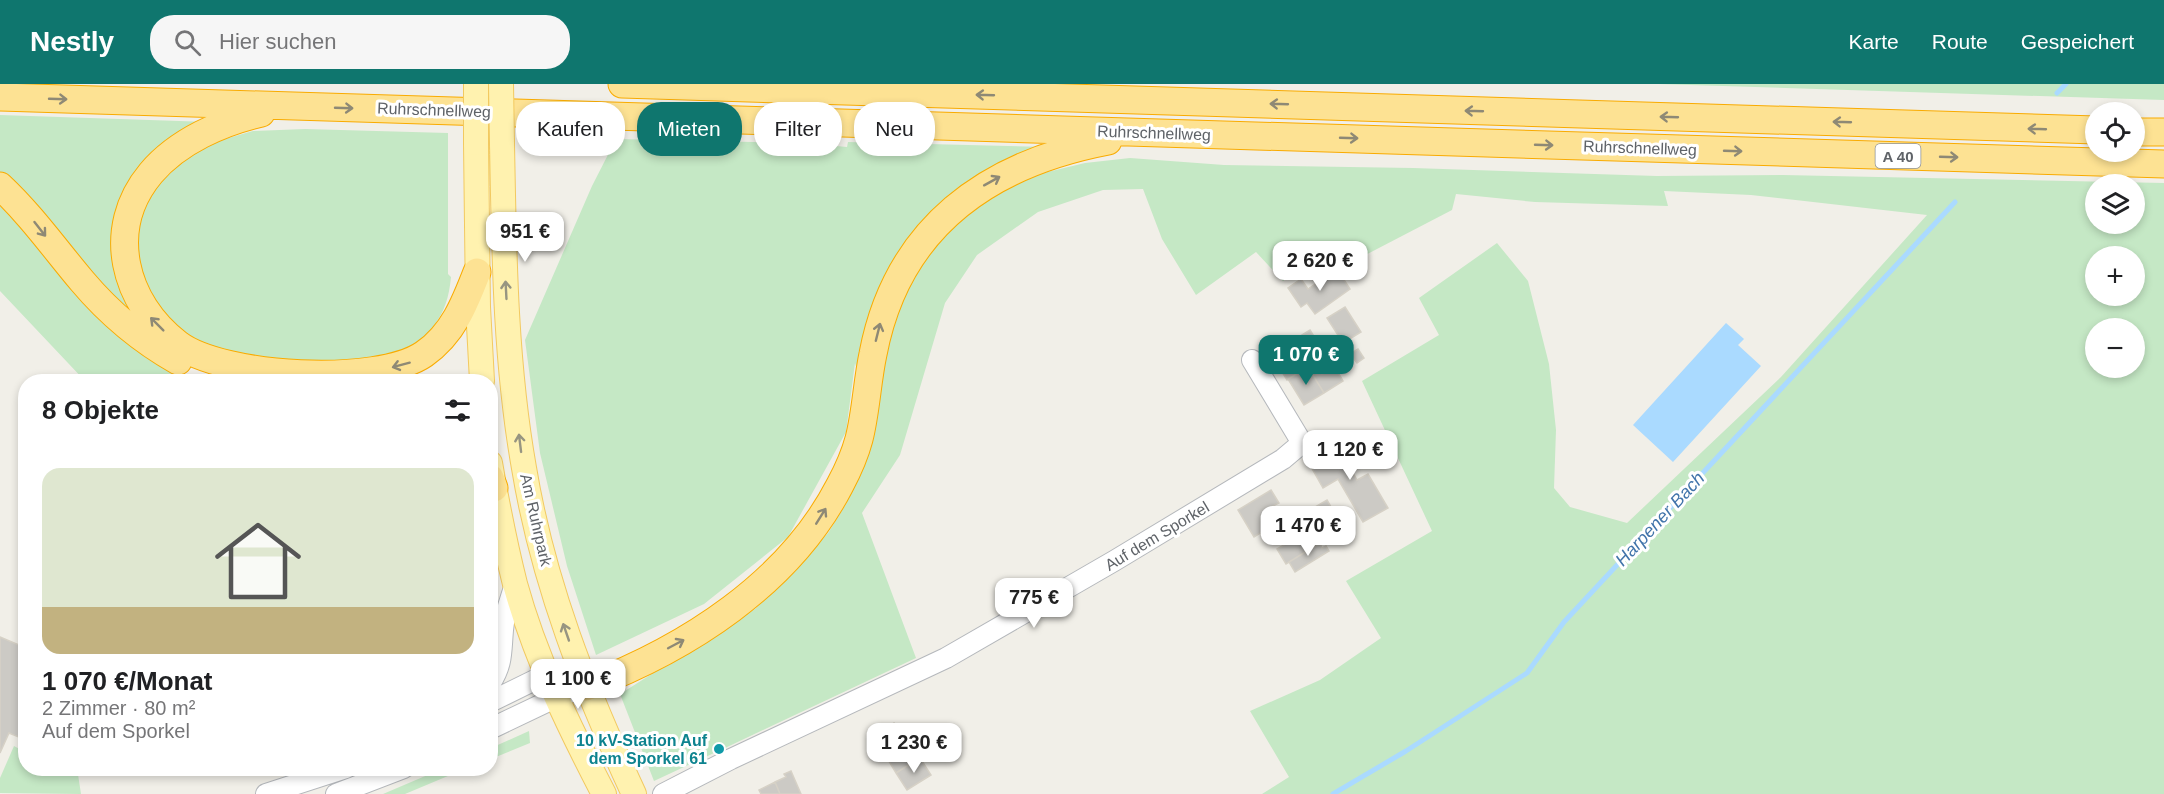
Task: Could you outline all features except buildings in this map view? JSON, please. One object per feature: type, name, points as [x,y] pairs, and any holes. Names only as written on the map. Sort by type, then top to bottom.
[{"type":"highway","name":"Ruhrschnellweg","points":[[622,84],[2085,130]]},
{"type":"highway","points":[[1101,84],[1147,94],[1212,102]]},
{"type":"highway","name":"Ruhrschnellweg","points":[[0,97],[2164,164]]},
{"type":"highway","points":[[312,107],[279,109],[224,124],[191,141],[165,159],[140,189],[126,229],[125,255],[129,279],[140,303],[153,322],[180,345],[218,362],[244,369],[312,374],[383,370],[410,362],[426,353],[448,332],[461,312],[477,272]]},
{"type":"highway","points":[[2145,132],[2164,132]]},
{"type":"highway","points":[[586,687],[619,675],[696,633],[762,585],[815,526],[840,486],[859,440],[881,319],[900,273],[929,233],[960,202],[989,182],[1052,154],[1117,139],[1169,134],[1208,134]]},
{"type":"highway","points":[[0,186],[34,221],[110,311],[158,349],[184,364],[211,374]]},
{"type":"main road","points":[[476,84],[477,272],[484,374]]},
{"type":"main road","name":"Am Ruhrpark","points":[[501,84],[503,245],[509,348],[524,469],[548,575],[564,626],[586,687],[634,794]]},
{"type":"main road","points":[[493,374],[509,348]]},
{"type":"main road","name":"Am Ruhrpark","points":[[498,504],[515,584],[535,644],[580,748],[604,794]]},
{"type":"street","name":"Auf dem Sporkel","points":[[663,794],[731,759],[946,658],[1124,555],[1283,459],[1302,443],[1252,360]]},
{"type":"street","points":[[498,668],[504,648],[503,628],[515,584]]},
{"type":"street","points":[[498,698],[548,674],[586,687]]},
{"type":"street","points":[[498,725],[557,697],[586,687]]},
{"type":"street","points":[[266,794],[321,776]]},
{"type":"street","points":[[336,794],[383,776]]},
{"type":"green space","points":[[1658,84],[2164,84],[2164,100]]},
{"type":"green space","points":[[0,115],[209,122],[130,187],[136,313],[130,317],[19,190],[0,172]]},
{"type":"green space","points":[[305,129],[448,133],[448,274],[451,277],[446,303],[433,327],[437,333],[379,363],[262,362],[196,343],[149,301],[135,252],[144,204],[157,181],[179,162],[218,141],[253,131]]},
{"type":"green space","points":[[625,139],[637,139],[637,156],[742,156],[742,142],[754,142],[754,156],[842,156],[842,147],[847,147],[848,142],[854,142],[854,156],[935,156],[935,144],[1049,147],[962,191],[859,377],[855,363],[846,432],[788,537],[704,604],[596,655],[567,566],[540,453],[525,340],[607,156],[625,156]]},
{"type":"green space","points":[[1130,158],[1224,165],[1413,168],[1657,176],[1783,175],[2085,181],[2085,234],[2145,234],[2145,183],[2164,183],[2164,794],[1262,794],[1289,777],[1250,711],[1320,680],[1381,638],[1346,581],[1432,531],[1362,381],[1439,335],[1419,298],[1497,243],[1528,281],[1549,364],[1556,430],[1554,488],[1570,507],[1627,523],[1781,377],[1927,215],[1751,195],[1664,191],[1668,206],[1535,202],[1456,194],[1452,210],[1352,262],[1339,243],[1283,281],[1256,252],[1196,295],[1162,239],[1143,189],[1103,190],[1038,212],[977,255],[945,303],[900,455],[862,513],[916,658],[725,748],[722,743],[712,747],[714,753],[654,781],[620,694],[755,609],[828,533],[846,504],[871,438],[890,324],[906,291],[932,250],[961,220],[994,196],[1039,174],[1085,163]]},
{"type":"green space","points":[[0,206],[134,348],[178,374],[78,374],[0,291]]},
{"type":"green space","points":[[529,731],[530,743],[498,756],[498,745]]},
{"type":"green space","points":[[14,746],[18,748],[18,776],[78,776],[81,794],[0,793],[0,778]]},
{"type":"green space","points":[[425,776],[448,776],[405,794],[383,794]]},
{"type":"water","points":[[1726,323],[1744,339],[1738,345],[1761,366],[1673,462],[1633,425]]},
{"type":"waterway","name":"Harpener Bach","points":[[2057,93],[2066,84]]},
{"type":"waterway","name":"Harpener Bach","points":[[1333,794],[1406,751],[1527,673],[1564,622],[1955,202]]},
{"type":"place","name":"10 kV-Station Auf dem Sporkel 61","points":[[719,749]]}]
